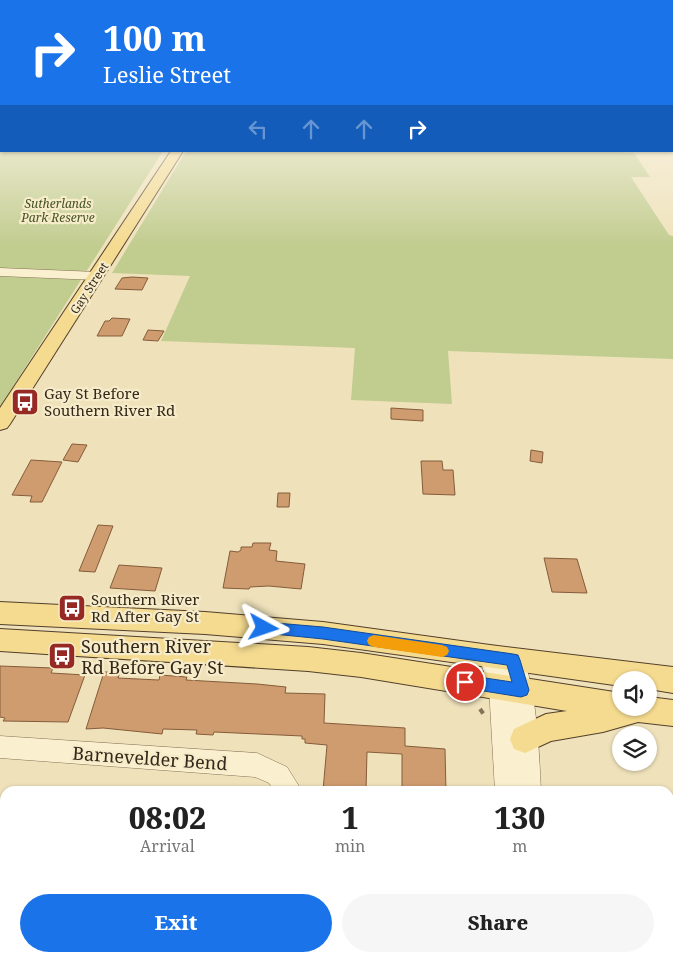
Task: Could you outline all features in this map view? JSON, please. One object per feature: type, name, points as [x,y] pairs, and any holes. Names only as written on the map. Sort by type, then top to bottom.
[{"type":"main road","name":"Gay Street","points":[[0,424],[173,158]]},
{"type":"main road","points":[[0,612],[205,623],[323,633],[502,659],[673,680]]},
{"type":"main road","points":[[0,640],[308,659],[612,705]]},
{"type":"main road","points":[[570,666],[673,672]]},
{"type":"main road","points":[[657,711],[673,713]]},
{"type":"main road","points":[[525,739],[546,728],[612,715]]},
{"type":"street","points":[[0,272],[97,276]]},
{"type":"street","points":[[502,659],[525,739],[528,786]]},
{"type":"street","points":[[508,786],[511,689]]},
{"type":"street","name":"Barnevelder Bend","points":[[0,748],[257,765],[278,775],[286,786]]},
{"type":"green space","name":"Sutherlands Park Reserve","points":[[0,158],[159,158],[0,407]]},
{"type":"green space","points":[[182,158],[637,158],[650,177],[631,177],[669,235],[673,236],[673,359],[448,351],[452,404],[351,400],[355,348],[161,341],[190,276],[112,273]]},
{"type":"building","points":[[122,278],[148,278],[142,290],[115,289]]},
{"type":"building","points":[[112,318],[130,319],[122,336],[97,336],[105,321],[109,321]]},
{"type":"building","points":[[148,330],[164,331],[158,341],[143,340]]},
{"type":"building","points":[[391,408],[423,410],[423,421],[391,419]]},
{"type":"building","points":[[72,444],[87,445],[78,462],[63,460]]},
{"type":"building","points":[[531,450],[543,452],[542,463],[530,461]]},
{"type":"building","points":[[31,460],[62,462],[42,502],[30,502],[32,496],[12,495]]},
{"type":"building","points":[[421,461],[442,461],[443,470],[453,470],[455,495],[423,494]]},
{"type":"building","points":[[278,493],[290,493],[289,507],[277,507]]},
{"type":"building","points":[[98,525],[113,526],[95,572],[79,571]]},
{"type":"building","points":[[253,543],[271,543],[269,550],[277,551],[276,561],[305,564],[301,589],[269,586],[250,587],[249,589],[223,588],[230,551],[238,552],[241,550],[241,547],[252,547]]},
{"type":"building","points":[[544,558],[577,559],[587,593],[552,592]]},
{"type":"building","points":[[119,565],[162,568],[155,591],[110,588]]},
{"type":"building","points":[[0,666],[53,668],[51,673],[85,675],[68,722],[3,721],[5,718],[0,717]]},
{"type":"building","points":[[104,672],[120,672],[118,678],[159,680],[160,675],[187,677],[186,680],[286,687],[285,693],[325,694],[324,723],[405,728],[405,746],[445,749],[446,786],[402,786],[402,754],[367,752],[366,786],[323,786],[327,745],[305,743],[305,739],[302,739],[302,736],[214,732],[213,735],[196,734],[197,730],[163,729],[162,734],[103,728],[86,729]]},
{"type":"slow traffic","points":[[374,641],[442,651]]},
{"type":"place","name":"Gay St Before Southern River Rd","points":[[25,402]]},
{"type":"place","name":"Southern River Rd After Gay St","points":[[72,608]]},
{"type":"place","name":"Southern River Rd Before Gay St","points":[[62,656]]},
{"type":"route","points":[[264,628],[323,633],[513,660],[521,690],[465,682]]}]
